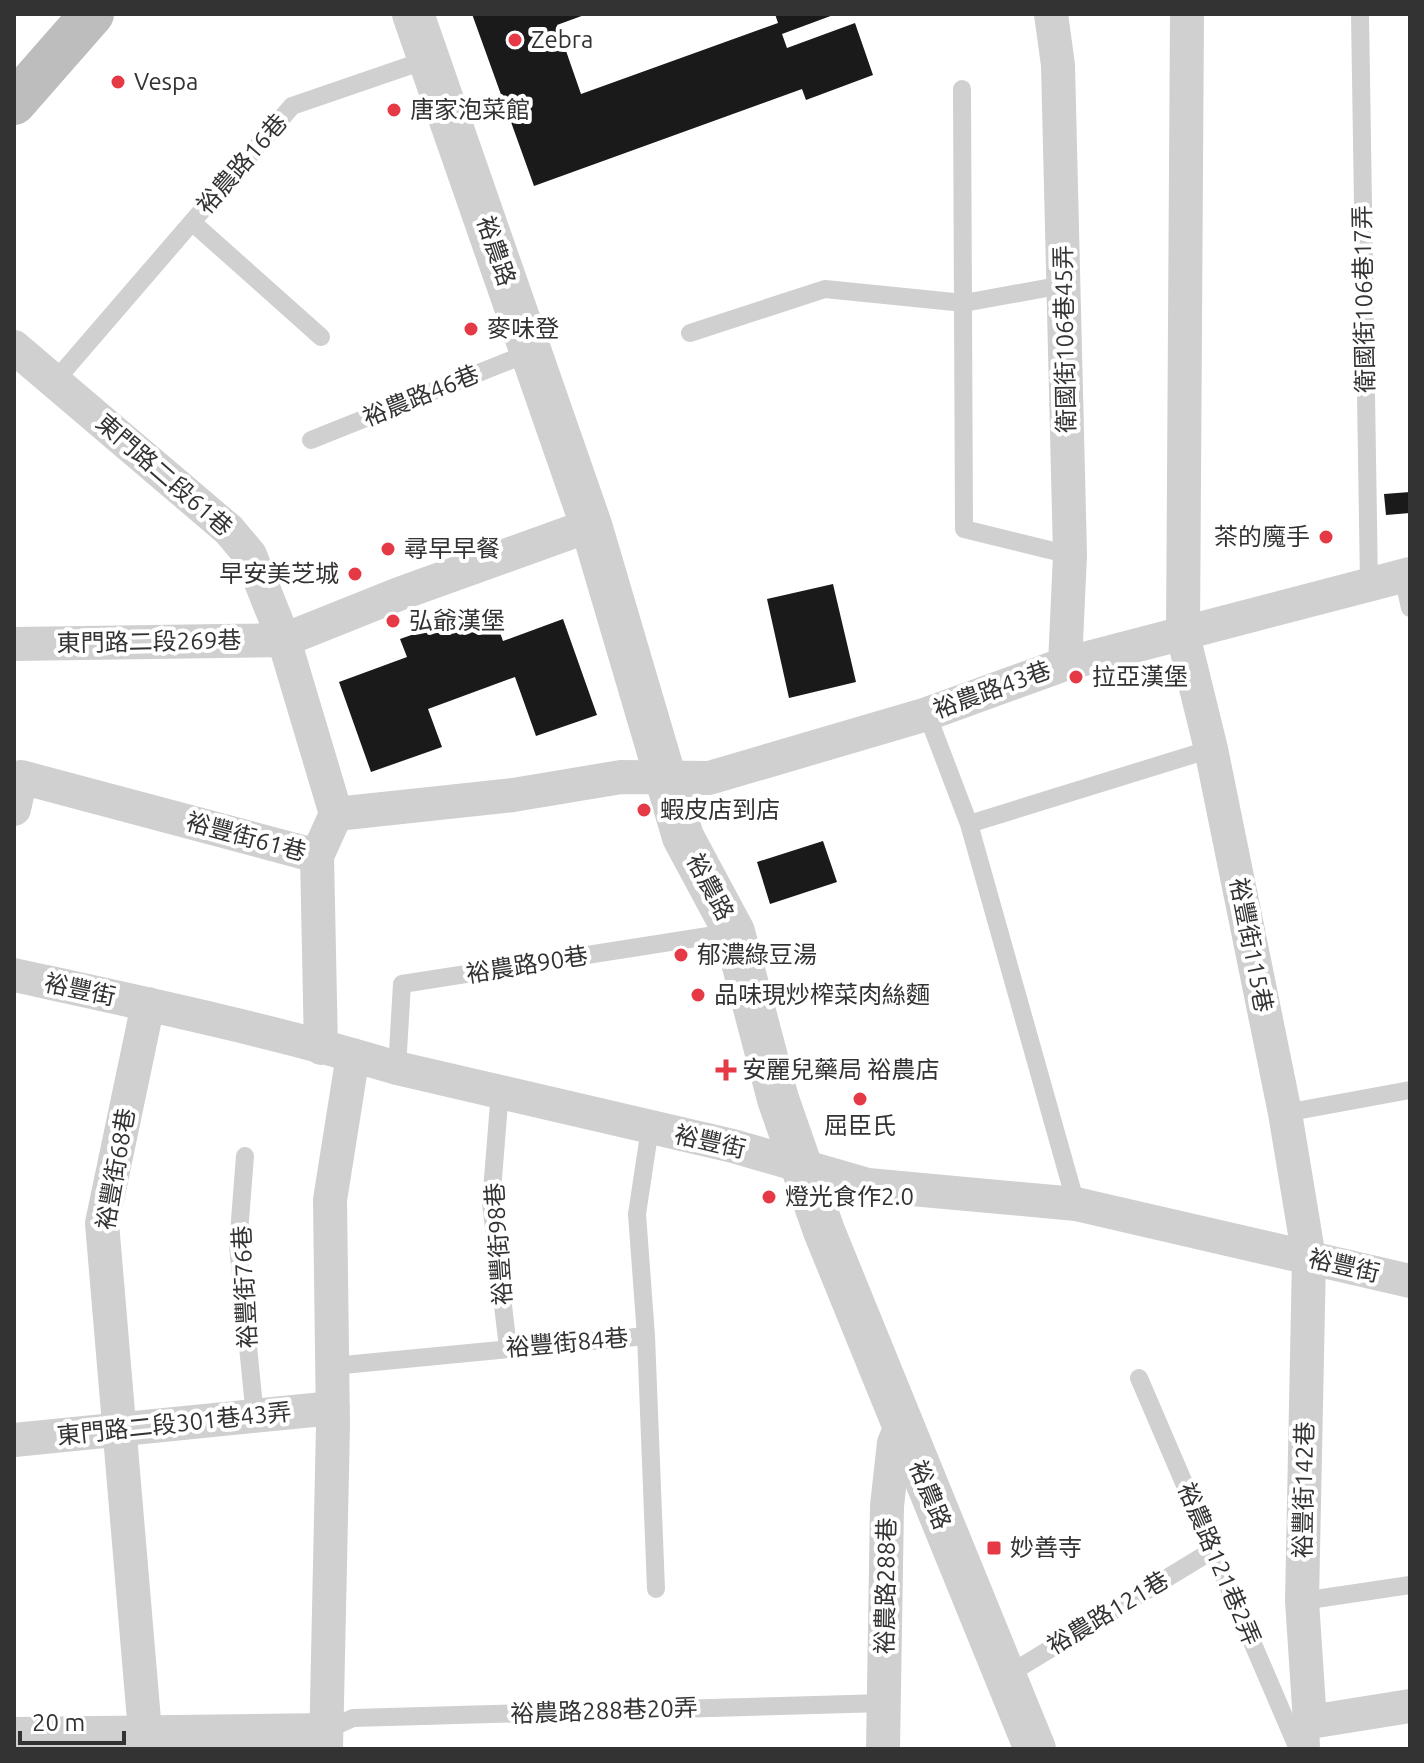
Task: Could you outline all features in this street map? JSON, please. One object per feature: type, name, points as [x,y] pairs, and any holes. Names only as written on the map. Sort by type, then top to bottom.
[{"type":"main road","points":[[14,103],[92,14]]},
{"type":"street","name":"裕農路","points":[[413,14],[591,525],[683,837],[734,932],[778,1099],[842,1279],[1035,1749]]},
{"type":"street","name":"衛國街106巷45弄","points":[[1051,14],[1058,65],[1070,555],[1065,664]]},
{"type":"street","name":"裕豐街115巷","points":[[1187,14],[1183,635],[1211,749],[1285,1113],[1309,1258]]},
{"type":"street","name":"東門路二段61巷","points":[[14,347],[229,530],[250,555],[284,640],[336,814]]},
{"type":"street","points":[[284,640],[399,594],[591,525]]},
{"type":"street","name":"裕農路43巷","points":[[336,814],[513,795],[621,777],[709,778],[927,714],[1065,664],[1369,584],[1408,586]]},
{"type":"street","name":"東門路二段269巷","points":[[14,644],[284,640]]},
{"type":"street","name":"裕豐街61巷","points":[[14,809],[21,777],[317,856],[337,1051]]},
{"type":"street","points":[[317,856],[336,814]]},
{"type":"street","name":"裕豐街","points":[[14,975],[148,1004],[397,1068],[733,1146],[868,1185],[1076,1204],[1410,1281]]},
{"type":"street","name":"裕豐街68巷","points":[[145,1732],[102,1223],[148,1004]]},
{"type":"street","points":[[14,1734],[145,1732],[326,1740],[333,1408],[330,1200],[337,1051]]},
{"type":"street","name":"裕豐街142巷","points":[[1307,1740],[1302,1601],[1309,1258]]},
{"type":"street","name":"東門路二段301巷43弄","points":[[14,1440],[333,1408]]},
{"type":"street","name":"裕農路288巷","points":[[883,1749],[887,1506],[894,1443],[902,1424]]},
{"type":"street","points":[[1307,1740],[1410,1706]]},
{"type":"lane","name":"衛國街106巷17弄","points":[[1360,14],[1369,584]]},
{"type":"lane","name":"裕農路16巷","points":[[55,381],[292,106],[429,59]]},
{"type":"lane","points":[[962,89],[964,529],[1070,555]]},
{"type":"lane","name":"裕農路16巷","points":[[192,222],[321,337]]},
{"type":"lane","points":[[690,333],[825,289],[964,303],[1063,285]]},
{"type":"lane","name":"裕農路46巷","points":[[311,440],[531,352]]},
{"type":"lane","points":[[927,714],[969,824],[1076,1204]]},
{"type":"lane","points":[[969,824],[1211,749]]},
{"type":"lane","name":"裕農路90巷","points":[[397,1068],[402,984],[734,932]]},
{"type":"lane","points":[[1285,1113],[1410,1090]]},
{"type":"lane","name":"裕豐街98巷","points":[[500,1091],[491,1203],[508,1348]]},
{"type":"lane","points":[[646,1336],[637,1214],[650,1128]]},
{"type":"lane","name":"裕豐街76巷","points":[[245,1156],[238,1246],[255,1417]]},
{"type":"lane","name":"裕豐街84巷","points":[[333,1366],[646,1336],[656,1589]]},
{"type":"lane","name":"裕農路121巷2弄","points":[[1139,1378],[1213,1550],[1307,1740]]},
{"type":"lane","name":"裕農路121巷","points":[[1004,1677],[1213,1550]]},
{"type":"lane","points":[[1302,1601],[1410,1585]]},
{"type":"lane","name":"裕農路288巷20弄","points":[[326,1740],[353,1718],[884,1703]]},
{"type":"building","points":[[472,14],[587,14],[557,25],[581,94],[778,23],[775,14],[836,14],[782,34],[787,48],[855,23],[873,75],[806,100],[802,89],[534,186]]},
{"type":"building","points":[[1410,492],[1410,513],[1386,515],[1384,494]]},
{"type":"building","points":[[833,584],[856,682],[789,698],[767,599]]},
{"type":"building","points":[[471,614],[478,634],[498,627],[503,641],[563,619],[597,715],[536,736],[515,677],[428,709],[442,747],[371,772],[339,682],[407,657],[400,639]]},
{"type":"building","points":[[823,841],[837,882],[770,904],[757,862]]},
{"type":"place","name":"Zebra","points":[[515,40]]},
{"type":"place","name":"Vespa","points":[[118,82]]},
{"type":"place","name":"唐家泡菜館","points":[[394,110]]},
{"type":"place","name":"麥味登","points":[[471,329]]},
{"type":"place","name":"茶的魔手","points":[[1326,537]]},
{"type":"place","name":"尋早早餐","points":[[388,549]]},
{"type":"place","name":"早安美芝城","points":[[355,574]]},
{"type":"place","name":"弘爺漢堡","points":[[393,621]]},
{"type":"place","name":"拉亞漢堡","points":[[1076,677]]},
{"type":"place","name":"蝦皮店到店","points":[[644,810]]},
{"type":"place","name":"郁濃綠豆湯","points":[[681,955]]},
{"type":"place","name":"品味現炒榨菜肉絲麵","points":[[698,995]]},
{"type":"place","name":"安麗兒藥局 裕農店","points":[[726,1070]]},
{"type":"place","name":"屈臣氏","points":[[860,1099]]},
{"type":"place","name":"燈光食作2.0","points":[[769,1197]]},
{"type":"place","name":"妙善寺","points":[[994,1548]]}]
